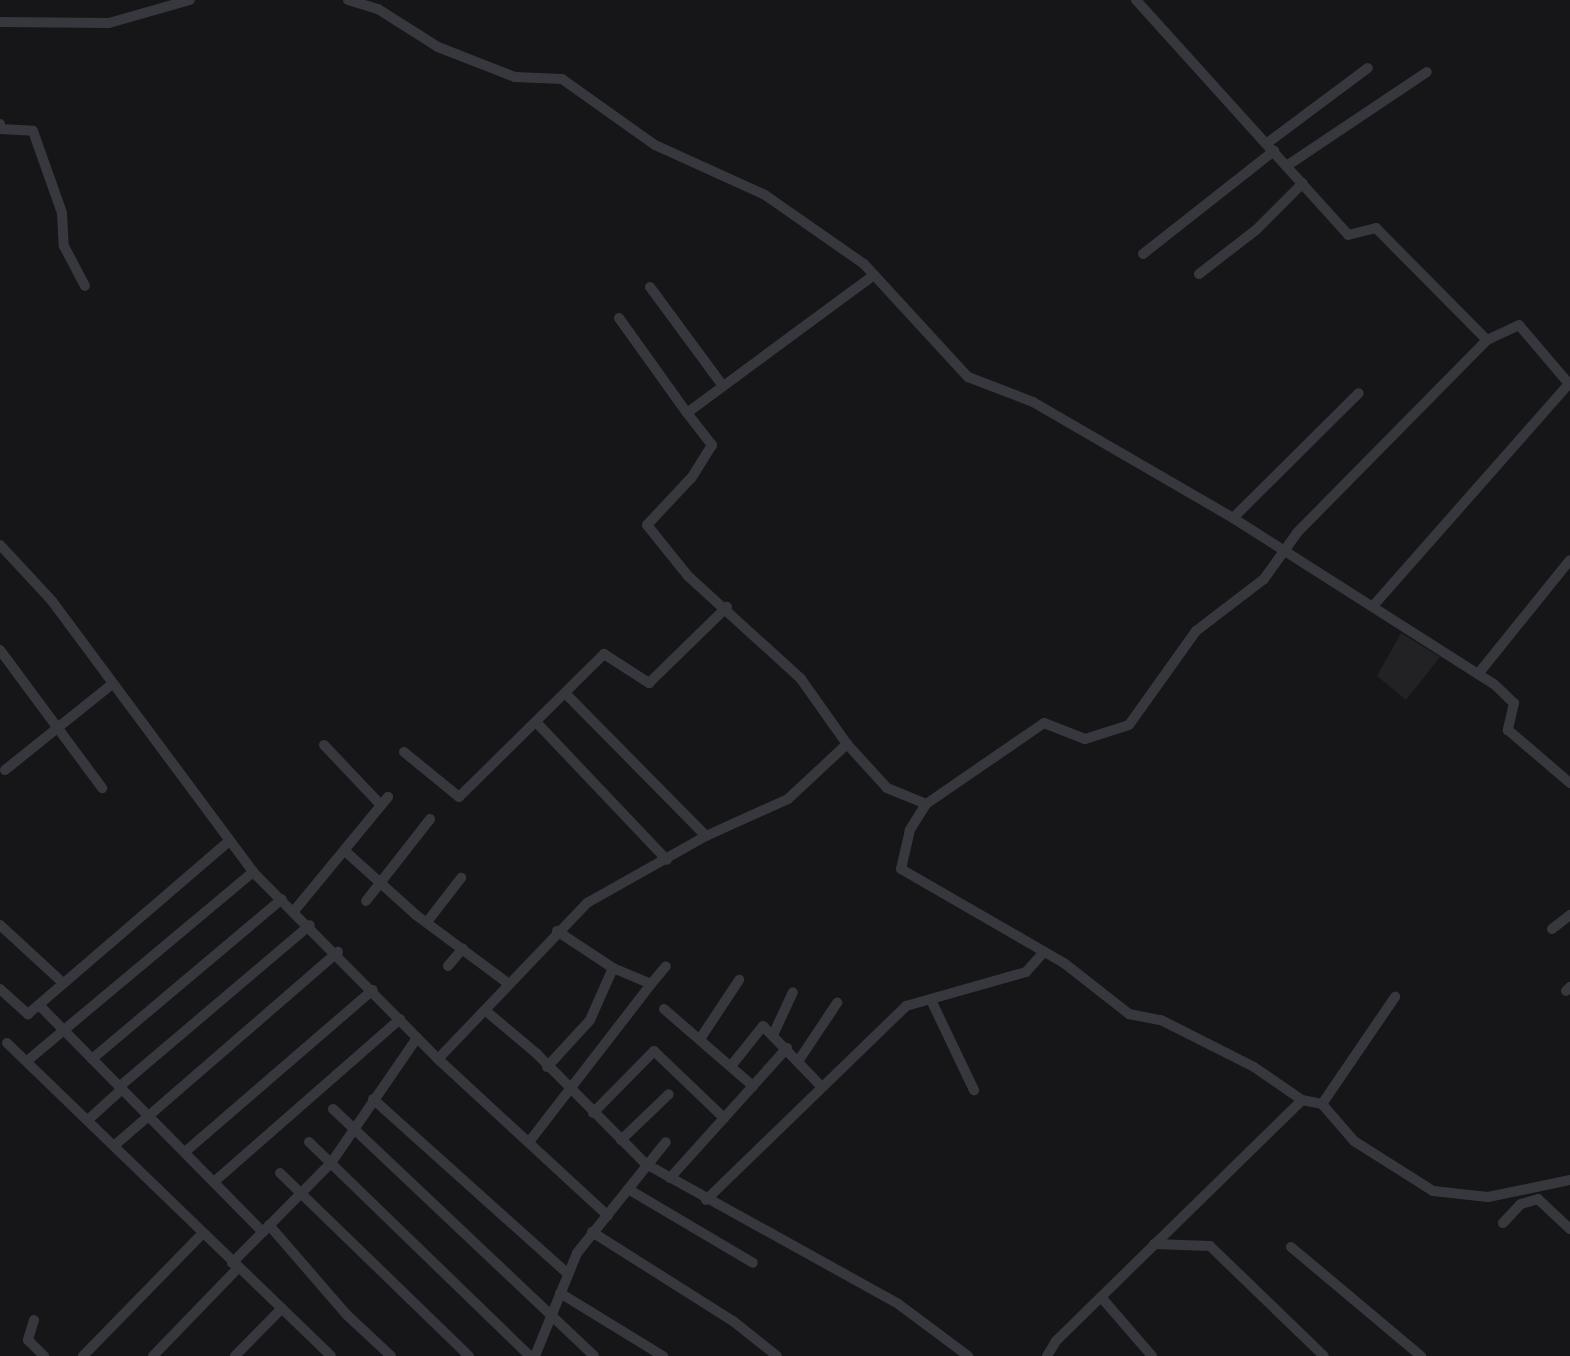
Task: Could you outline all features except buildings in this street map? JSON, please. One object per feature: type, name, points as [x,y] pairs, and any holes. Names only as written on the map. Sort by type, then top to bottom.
[{"type":"street","points":[[0,22],[109,23],[190,0]]},
{"type":"street","points":[[348,0],[378,9],[438,47],[515,77],[562,79],[655,145],[765,195],[874,275],[968,377],[1033,402],[1233,518],[1478,674],[1514,703],[1508,730],[1570,783]]},
{"type":"street","points":[[1136,0],[1348,235],[1376,228],[1487,340]]},
{"type":"street","points":[[1143,254],[1368,68]]},
{"type":"street","points":[[1288,165],[1427,72]]},
{"type":"street","points":[[0,124],[0,129],[33,131],[62,213],[64,246],[85,286]]},
{"type":"street","points":[[1199,274],[1256,230],[1303,183]]},
{"type":"street","points":[[687,413],[874,275]]},
{"type":"street","points":[[650,287],[723,386]]},
{"type":"street","points":[[619,318],[712,445],[691,478],[647,525],[688,576],[727,607],[801,679],[847,744],[887,788],[926,804]]},
{"type":"street","points":[[1373,606],[1570,385],[1519,325],[1487,340],[1284,552],[1264,579],[1196,631],[1129,725],[1085,739],[1044,723],[926,804],[910,830],[901,869],[1044,952],[1129,1014],[1161,1020],[1254,1067],[1302,1100],[1322,1104],[1354,1141],[1433,1191],[1488,1197],[1570,1180]]},
{"type":"street","points":[[1233,518],[1359,393]]},
{"type":"street","points":[[0,545],[52,601],[111,685],[253,872],[338,952],[438,1059],[608,1216]]},
{"type":"street","points":[[1478,674],[1570,560]]},
{"type":"street","points":[[404,752],[459,797],[606,652],[651,682],[727,607]]},
{"type":"street","points":[[0,650],[102,788]]},
{"type":"street","points":[[5,770],[111,685]]},
{"type":"street","points":[[565,693],[706,836]]},
{"type":"street","points":[[536,722],[667,860]]},
{"type":"street","points":[[438,1059],[587,903],[706,836],[788,799],[847,744]]},
{"type":"street","points":[[294,911],[384,801],[324,745]]},
{"type":"street","points":[[366,901],[430,819]]},
{"type":"street","points":[[0,989],[27,1015],[228,842]]},
{"type":"street","points":[[345,851],[427,922],[509,984]]},
{"type":"street","points":[[27,1061],[253,872]]},
{"type":"street","points":[[427,922],[461,878]]},
{"type":"street","points":[[92,1059],[282,899]]},
{"type":"street","points":[[1552,929],[1570,915]]},
{"type":"street","points":[[0,925],[62,982]]},
{"type":"street","points":[[89,1119],[120,1088],[310,925]]},
{"type":"street","points":[[557,931],[613,968],[651,984]]},
{"type":"street","points":[[448,966],[463,948]]},
{"type":"street","points":[[115,1145],[338,952]]},
{"type":"street","points":[[706,1200],[906,1006],[1026,972],[1044,952]]},
{"type":"street","points":[[529,1142],[666,966]]},
{"type":"street","points":[[547,1067],[590,1020],[613,968]]},
{"type":"street","points":[[700,1039],[739,980]]},
{"type":"street","points":[[185,1152],[373,990]]},
{"type":"street","points":[[773,1035],[793,992]]},
{"type":"street","points":[[1322,1104],[1395,997]]},
{"type":"street","points":[[931,1000],[974,1090]]},
{"type":"street","points":[[799,1060],[837,1003]]},
{"type":"street","points":[[39,1005],[391,1356]]},
{"type":"street","points":[[664,1009],[753,1086]]},
{"type":"street","points":[[486,1011],[646,1164],[706,1200],[804,1248],[897,1303],[968,1356]]},
{"type":"street","points":[[215,1181],[400,1019]]},
{"type":"street","points":[[731,1066],[759,1027],[787,1048],[821,1086]]},
{"type":"street","points":[[153,1356],[266,1228],[331,1163],[417,1038]]},
{"type":"street","points":[[7,1043],[89,1119],[201,1235],[282,1308],[325,1354]]},
{"type":"street","points":[[670,1178],[787,1048]]},
{"type":"street","points":[[593,1113],[654,1051],[724,1118]]},
{"type":"street","points":[[621,1140],[669,1094]]},
{"type":"street","points":[[373,1099],[568,1274]]},
{"type":"street","points":[[1047,1356],[1101,1297],[1302,1100]]},
{"type":"street","points":[[333,1109],[594,1356]]},
{"type":"street","points":[[309,1142],[532,1356],[568,1274],[592,1232],[666,1142]]},
{"type":"street","points":[[280,1173],[469,1356]]},
{"type":"street","points":[[628,1189],[753,1263]]},
{"type":"street","points":[[1503,1223],[1521,1204],[1538,1199],[1570,1229]]},
{"type":"street","points":[[592,1232],[733,1321],[777,1356]]},
{"type":"street","points":[[83,1356],[201,1235]]},
{"type":"street","points":[[1154,1244],[1210,1246],[1324,1356]]},
{"type":"street","points":[[1291,1247],[1421,1356]]},
{"type":"street","points":[[560,1293],[663,1356]]},
{"type":"street","points":[[1101,1297],[1152,1356]]},
{"type":"street","points":[[235,1356],[282,1308]]},
{"type":"street","points":[[34,1320],[28,1340],[44,1356]]},
{"type":"shaded area","points":[[1401,633],[1440,657],[1406,700],[1377,676]]}]
